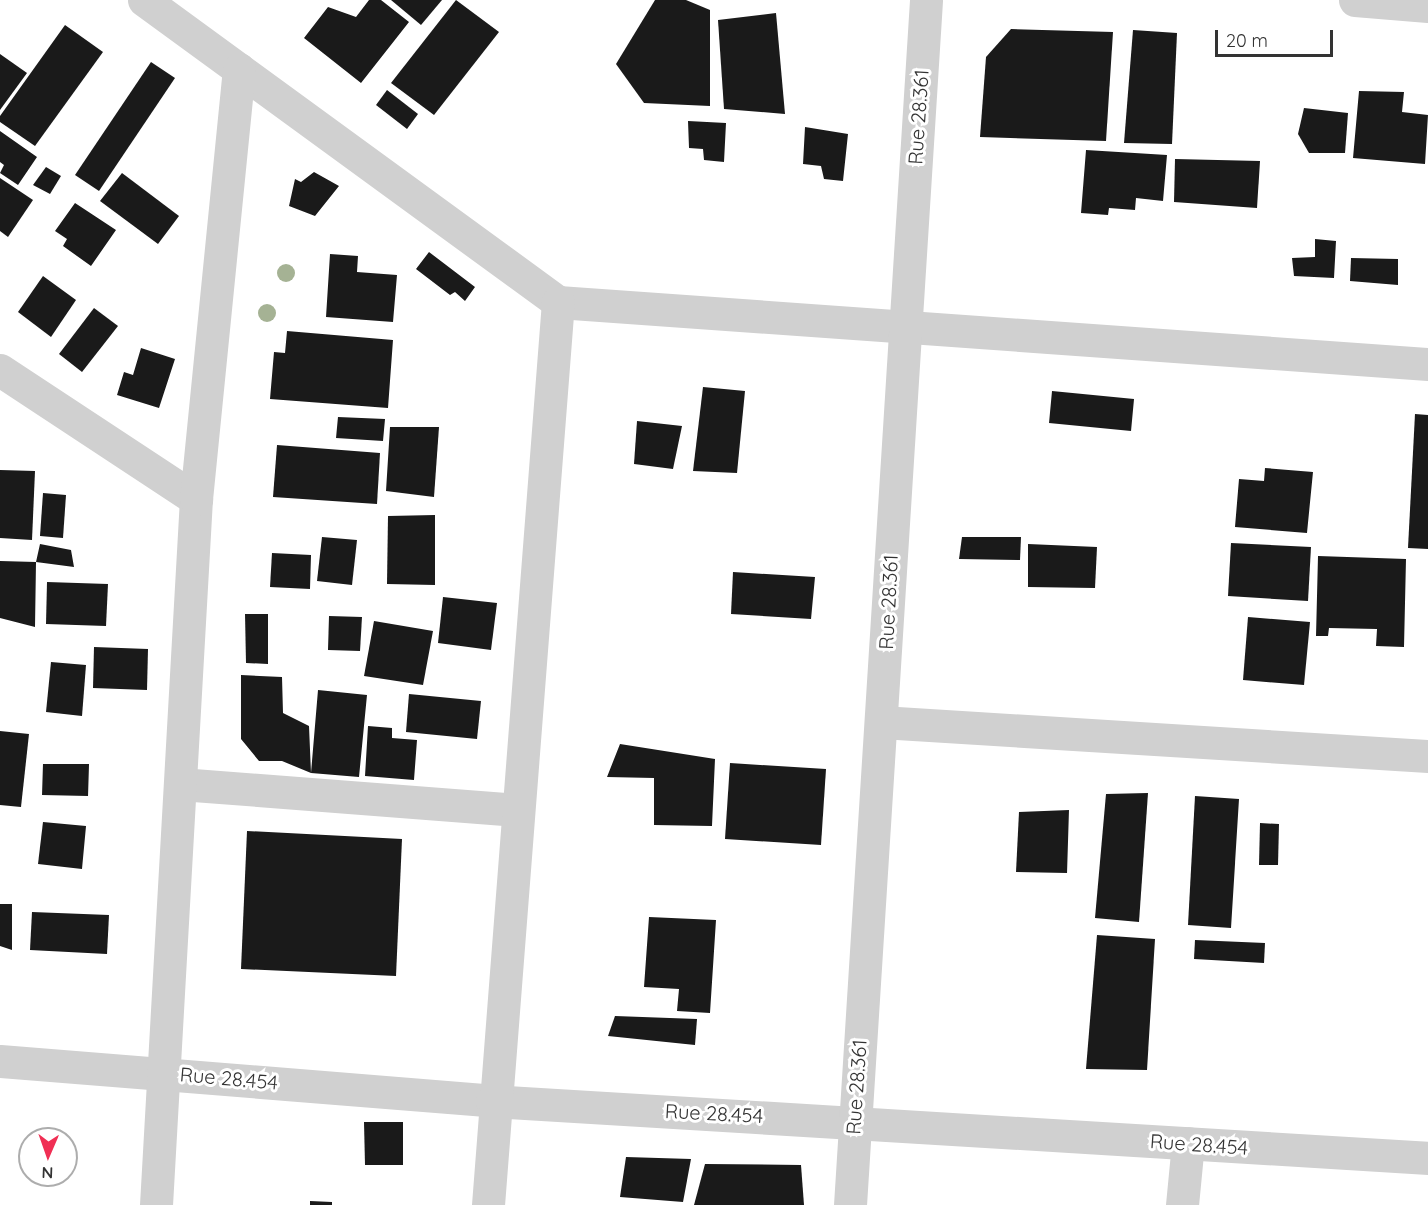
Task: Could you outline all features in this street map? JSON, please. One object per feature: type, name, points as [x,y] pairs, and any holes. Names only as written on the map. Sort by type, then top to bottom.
[{"type":"street","points":[[144,0],[558,302],[1428,364]]},
{"type":"street","name":"Rue 28.361","points":[[850,1205],[926,0]]},
{"type":"street","points":[[1355,0],[1428,6]]},
{"type":"street","points":[[156,1205],[196,499],[239,69]]},
{"type":"street","points":[[488,1205],[492,1101],[558,302]]},
{"type":"street","points":[[0,370],[196,499]]},
{"type":"street","points":[[881,722],[1428,756]]},
{"type":"street","points":[[180,784],[516,810]]},
{"type":"street","name":"Rue 28.454","points":[[0,1061],[492,1101],[854,1120],[1428,1158]]},
{"type":"street","points":[[1182,1205],[1188,1143]]},
{"type":"building","points":[[369,0],[381,0],[409,22],[361,83],[304,38],[328,7],[356,17]]},
{"type":"building","points":[[391,0],[442,0],[421,25]]},
{"type":"building","points":[[456,0],[499,32],[434,115],[391,83]]},
{"type":"building","points":[[655,0],[686,0],[710,10],[710,106],[644,103],[616,64]]},
{"type":"building","points":[[776,13],[785,114],[724,109],[718,20]]},
{"type":"building","points":[[65,25],[103,52],[35,146],[0,122],[0,116]]},
{"type":"building","points":[[1011,29],[1113,32],[1106,141],[980,137],[986,57]]},
{"type":"building","points":[[1133,30],[1177,33],[1172,144],[1124,143]]},
{"type":"building","points":[[0,54],[27,73],[0,110]]},
{"type":"building","points":[[151,62],[175,78],[99,191],[75,175]]},
{"type":"building","points":[[387,90],[418,114],[407,129],[376,105]]},
{"type":"building","points":[[1359,91],[1404,92],[1402,112],[1428,115],[1425,164],[1353,158]]},
{"type":"building","points":[[1304,108],[1348,113],[1345,153],[1309,153],[1298,134]]},
{"type":"building","points":[[688,121],[726,123],[724,162],[704,160],[703,149],[689,148]]},
{"type":"building","points":[[805,127],[848,134],[843,181],[824,179],[821,166],[803,164]]},
{"type":"building","points":[[0,131],[37,157],[18,185],[0,173],[4,165],[0,162]]},
{"type":"building","points":[[1086,150],[1167,155],[1163,201],[1136,198],[1135,210],[1109,208],[1108,215],[1081,213]]},
{"type":"building","points":[[1175,159],[1260,161],[1257,208],[1174,202]]},
{"type":"building","points":[[46,167],[61,176],[50,194],[33,185]]},
{"type":"building","points":[[314,172],[339,186],[315,216],[289,206],[295,179],[301,182]]},
{"type":"building","points":[[122,173],[179,216],[158,244],[100,201]]},
{"type":"building","points":[[0,178],[33,200],[8,237],[0,231]]},
{"type":"building","points":[[75,203],[116,230],[91,266],[63,246],[67,239],[55,231]]},
{"type":"building","points":[[1315,239],[1336,241],[1334,278],[1294,276],[1292,258],[1315,257]]},
{"type":"building","points":[[429,252],[475,287],[465,301],[455,292],[450,295],[416,269]]},
{"type":"building","points":[[330,254],[358,256],[357,272],[397,275],[393,322],[326,317]]},
{"type":"building","points":[[1351,258],[1398,259],[1398,285],[1350,281]]},
{"type":"building","points":[[43,276],[76,300],[51,337],[18,312]]},
{"type":"building","points":[[94,308],[118,326],[82,372],[59,354]]},
{"type":"building","points":[[287,331],[393,340],[388,408],[270,399],[274,352],[285,353]]},
{"type":"building","points":[[141,348],[175,359],[159,408],[117,395],[124,372],[133,375]]},
{"type":"building","points":[[703,387],[745,391],[737,473],[693,471]]},
{"type":"building","points":[[1052,391],[1134,399],[1131,431],[1049,423]]},
{"type":"building","points":[[1415,414],[1428,415],[1428,549],[1408,548]]},
{"type":"building","points":[[338,417],[385,419],[383,441],[336,438]]},
{"type":"building","points":[[637,421],[682,426],[673,469],[634,464]]},
{"type":"building","points":[[390,427],[439,427],[434,497],[386,491]]},
{"type":"building","points":[[277,445],[380,453],[377,504],[273,497]]},
{"type":"building","points":[[1265,468],[1313,472],[1307,533],[1235,527],[1239,479],[1264,481]]},
{"type":"building","points":[[0,470],[35,471],[32,540],[0,538]]},
{"type":"building","points":[[43,493],[66,495],[63,538],[40,536]]},
{"type":"building","points":[[435,515],[435,585],[387,584],[388,516]]},
{"type":"building","points":[[322,537],[357,540],[352,585],[317,581]]},
{"type":"building","points":[[962,537],[1021,537],[1020,560],[959,559]]},
{"type":"building","points":[[1231,543],[1311,547],[1308,601],[1228,596]]},
{"type":"building","points":[[40,544],[71,550],[74,567],[36,562]]},
{"type":"building","points":[[1028,544],[1097,547],[1095,588],[1028,587]]},
{"type":"building","points":[[272,553],[311,555],[310,589],[270,587]]},
{"type":"building","points":[[1318,556],[1406,559],[1404,647],[1376,646],[1377,629],[1329,628],[1328,636],[1316,636]]},
{"type":"building","points":[[0,561],[36,562],[35,627],[0,618]]},
{"type":"building","points":[[733,572],[815,577],[811,619],[731,614]]},
{"type":"building","points":[[47,582],[108,584],[106,626],[46,624]]},
{"type":"building","points":[[443,597],[497,603],[491,650],[438,643]]},
{"type":"building","points":[[245,614],[268,614],[268,664],[246,663]]},
{"type":"building","points":[[329,616],[362,617],[360,651],[328,650]]},
{"type":"building","points":[[1248,617],[1310,622],[1304,685],[1243,680]]},
{"type":"building","points":[[374,621],[433,631],[423,685],[364,676]]},
{"type":"building","points":[[94,647],[148,649],[147,690],[93,688]]},
{"type":"building","points":[[51,662],[86,665],[82,716],[46,712]]},
{"type":"building","points":[[241,675],[282,677],[283,713],[309,726],[311,773],[282,761],[259,761],[241,739]]},
{"type":"building","points":[[318,690],[367,695],[359,777],[311,773]]},
{"type":"building","points":[[409,694],[481,701],[477,739],[406,732]]},
{"type":"building","points":[[368,726],[392,728],[392,738],[417,740],[414,780],[365,776]]},
{"type":"building","points":[[0,731],[29,734],[21,807],[0,805]]},
{"type":"building","points":[[620,744],[715,759],[712,826],[654,825],[654,778],[607,777]]},
{"type":"building","points":[[730,763],[826,769],[821,845],[725,839]]},
{"type":"building","points":[[43,764],[89,764],[88,796],[42,795]]},
{"type":"building","points":[[1148,793],[1139,922],[1095,918],[1106,794]]},
{"type":"building","points":[[1195,796],[1239,799],[1231,928],[1188,925]]},
{"type":"building","points":[[1069,810],[1067,873],[1016,872],[1019,812]]},
{"type":"building","points":[[43,822],[86,826],[82,869],[38,864]]},
{"type":"building","points":[[1260,823],[1279,824],[1278,865],[1259,865]]},
{"type":"building","points":[[247,831],[402,839],[396,976],[241,969]]},
{"type":"building","points":[[0,904],[12,904],[12,950],[0,946]]},
{"type":"building","points":[[32,912],[109,915],[107,954],[30,950]]},
{"type":"building","points":[[649,917],[716,920],[710,1013],[677,1011],[679,989],[644,987]]},
{"type":"building","points":[[1097,935],[1155,939],[1147,1070],[1086,1069]]},
{"type":"building","points":[[1195,940],[1265,943],[1264,963],[1194,959]]},
{"type":"building","points":[[615,1016],[697,1019],[695,1045],[608,1036]]},
{"type":"building","points":[[364,1122],[403,1122],[403,1165],[365,1165]]},
{"type":"building","points":[[626,1157],[691,1159],[683,1202],[620,1197]]},
{"type":"building","points":[[705,1164],[801,1165],[804,1205],[694,1205]]},
{"type":"building","points":[[310,1201],[332,1202],[332,1205],[310,1205]]}]
